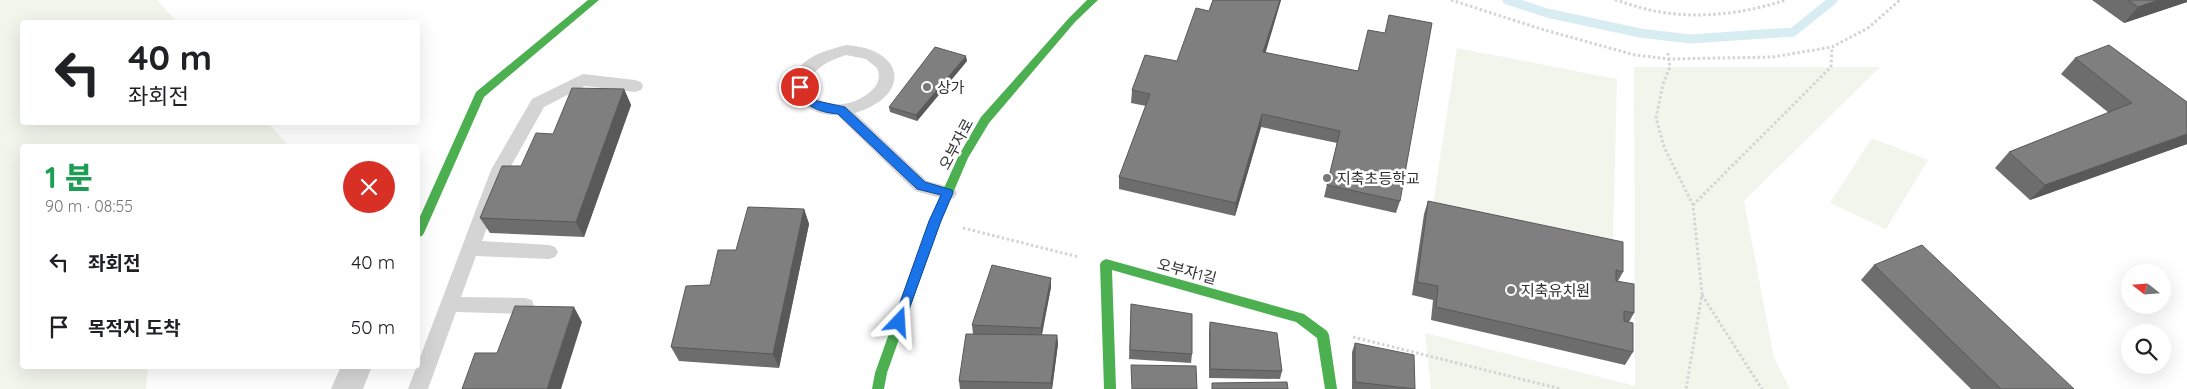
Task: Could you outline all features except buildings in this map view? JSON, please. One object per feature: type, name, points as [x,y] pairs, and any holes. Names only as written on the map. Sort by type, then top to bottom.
[{"type":"street","points":[[420,229],[480,95],[594,0]]},
{"type":"street","name":"오부자로","points":[[878,389],[881,373],[935,221],[963,158],[985,120],[1072,20],[1093,0]]},
{"type":"street","points":[[1106,264],[1110,389]]},
{"type":"street","name":"오부자1길","points":[[1106,264],[1300,318],[1323,335]]},
{"type":"street","points":[[1323,335],[1331,389]]},
{"type":"street","points":[[347,389],[356,369]]},
{"type":"lane","points":[[841,110],[867,102],[878,95],[887,77],[885,68],[879,60],[870,54],[859,50],[846,50],[828,46],[808,66],[802,76],[800,87],[805,96],[813,104],[826,109],[841,110],[921,186],[948,193]]},
{"type":"lane","points":[[418,389],[497,175],[538,103],[583,80],[635,86]]},
{"type":"lane","points":[[469,248],[550,252]]},
{"type":"lane","points":[[450,304],[525,306]]},
{"type":"path","points":[[1451,0],[1541,29],[1635,55],[1669,59],[1773,57],[1832,47],[1868,28],[1900,0]]},
{"type":"path","points":[[1616,0],[1660,12],[1714,14],[1766,8],[1786,0]]},
{"type":"path","points":[[1694,205],[1831,67],[1832,47]]},
{"type":"path","points":[[1668,53],[1670,67],[1663,84],[1656,118],[1664,147],[1694,205],[1702,294],[1686,389]]},
{"type":"path","points":[[963,228],[1106,264]]},
{"type":"path","points":[[1702,294],[1762,389]]},
{"type":"path","points":[[1323,335],[1342,334],[1561,389]]},
{"type":"shaded area","points":[[0,0],[157,0],[175,20],[20,20],[20,125],[270,125],[287,144],[20,144],[20,369],[148,369],[146,389],[0,389]]},
{"type":"shaded area","points":[[1457,48],[1617,79],[1613,243],[1433,204]]},
{"type":"shaded area","points":[[1634,67],[1880,67],[1744,201],[1774,358],[1790,389],[1431,389],[1425,333],[1635,386]]},
{"type":"shaded area","points":[[1872,138],[1928,160],[1886,229],[1830,203]]},
{"type":"waterway","points":[[1507,0],[1547,13],[1640,33],[1690,39],[1793,32],[1833,0]]},
{"type":"traffic: fast","points":[[420,229],[480,95],[594,0]]},
{"type":"traffic: fast","points":[[878,389],[881,373],[935,221],[963,158],[985,120],[1072,20],[1093,0]]},
{"type":"traffic: fast","points":[[1110,389],[1106,264],[1300,318],[1323,335],[1331,389]]},
{"type":"place","name":"상가","points":[[927,87]]},
{"type":"place","name":"지축초등학교","points":[[1327,178]]},
{"type":"place","name":"지축유치원","points":[[1511,290]]},
{"type":"route","points":[[800,87],[813,104],[826,109],[841,110],[921,186],[948,193],[935,221],[899,322]]}]
